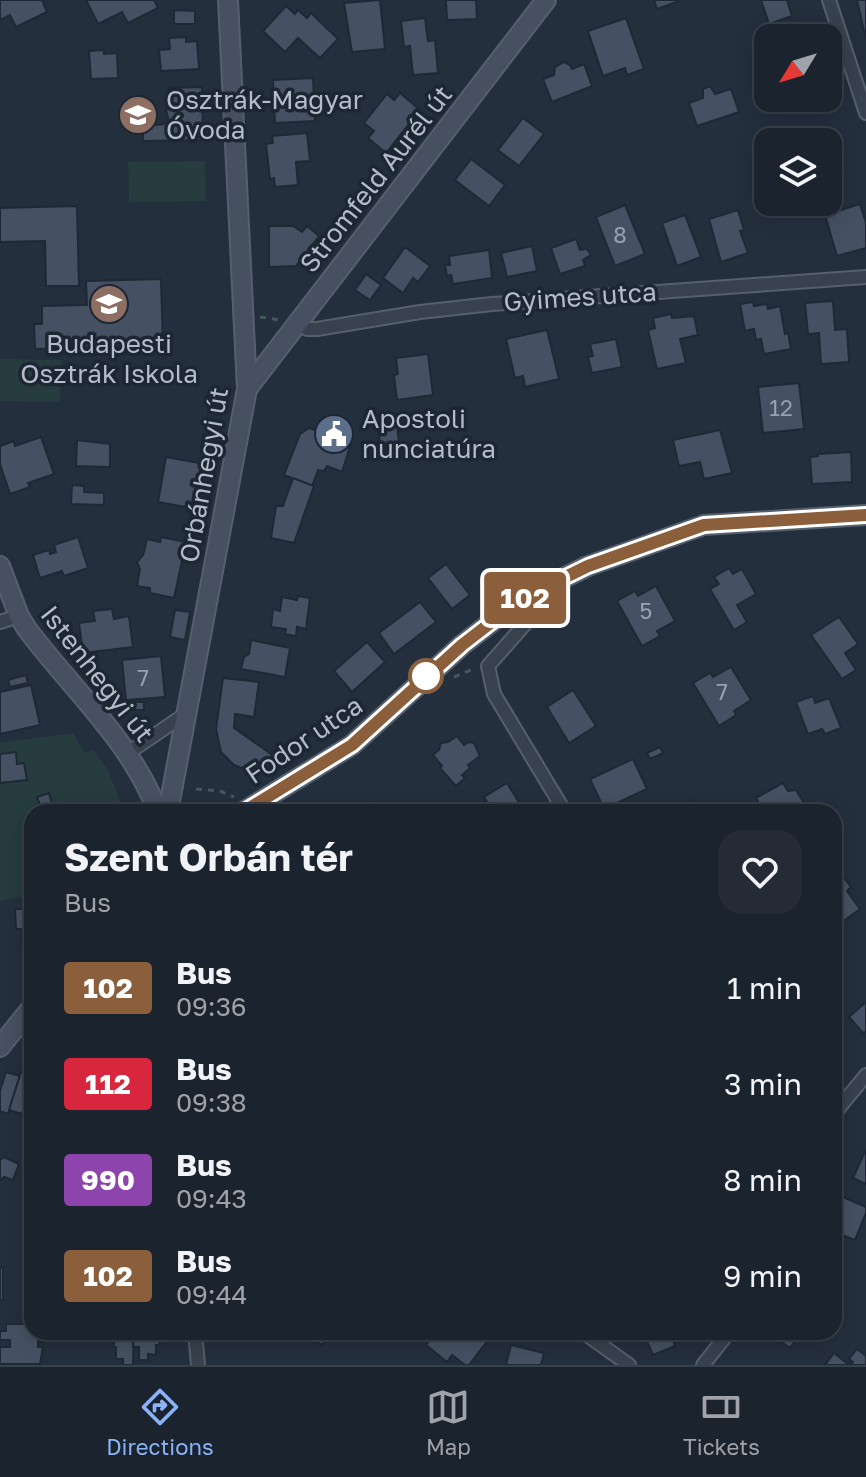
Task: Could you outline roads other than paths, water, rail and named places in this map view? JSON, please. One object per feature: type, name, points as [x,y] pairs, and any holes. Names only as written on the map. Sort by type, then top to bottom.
[{"type":"street","name":"Orbánhegyi út","points":[[170,804],[247,389],[228,0]]},
{"type":"street","name":"Stromfeld Aurél út","points":[[247,389],[546,0]]},
{"type":"street","points":[[829,0],[866,113]]},
{"type":"street","name":"Gyimes utca","points":[[298,322],[307,329],[317,329],[492,304],[866,277]]},
{"type":"street","name":"Fodor utca","points":[[256,804],[352,745],[462,645],[535,592],[588,566],[704,525],[866,515]]},
{"type":"street","name":"Istenhegyi út","points":[[0,566],[19,616],[50,659],[128,753],[155,804]]},
{"type":"street","points":[[535,592],[537,605],[534,614],[488,666],[494,694],[560,804]]},
{"type":"street","points":[[0,622],[19,616]]},
{"type":"street","points":[[128,753],[187,713]]},
{"type":"street","points":[[0,1047],[24,1017]]},
{"type":"street","points":[[842,1104],[866,1075]]},
{"type":"street","points":[[196,1340],[198,1365]]},
{"type":"street","points":[[594,1340],[629,1365]]},
{"type":"street","points":[[703,1365],[723,1340]]},
{"type":"place","name":"Osztrák-Magyar Óvoda","points":[[138,115]]},
{"type":"place","name":"Budapesti Osztrák Iskola","points":[[109,304]]},
{"type":"place","name":"Apostoli nunciatúra","points":[[334,434]]}]
